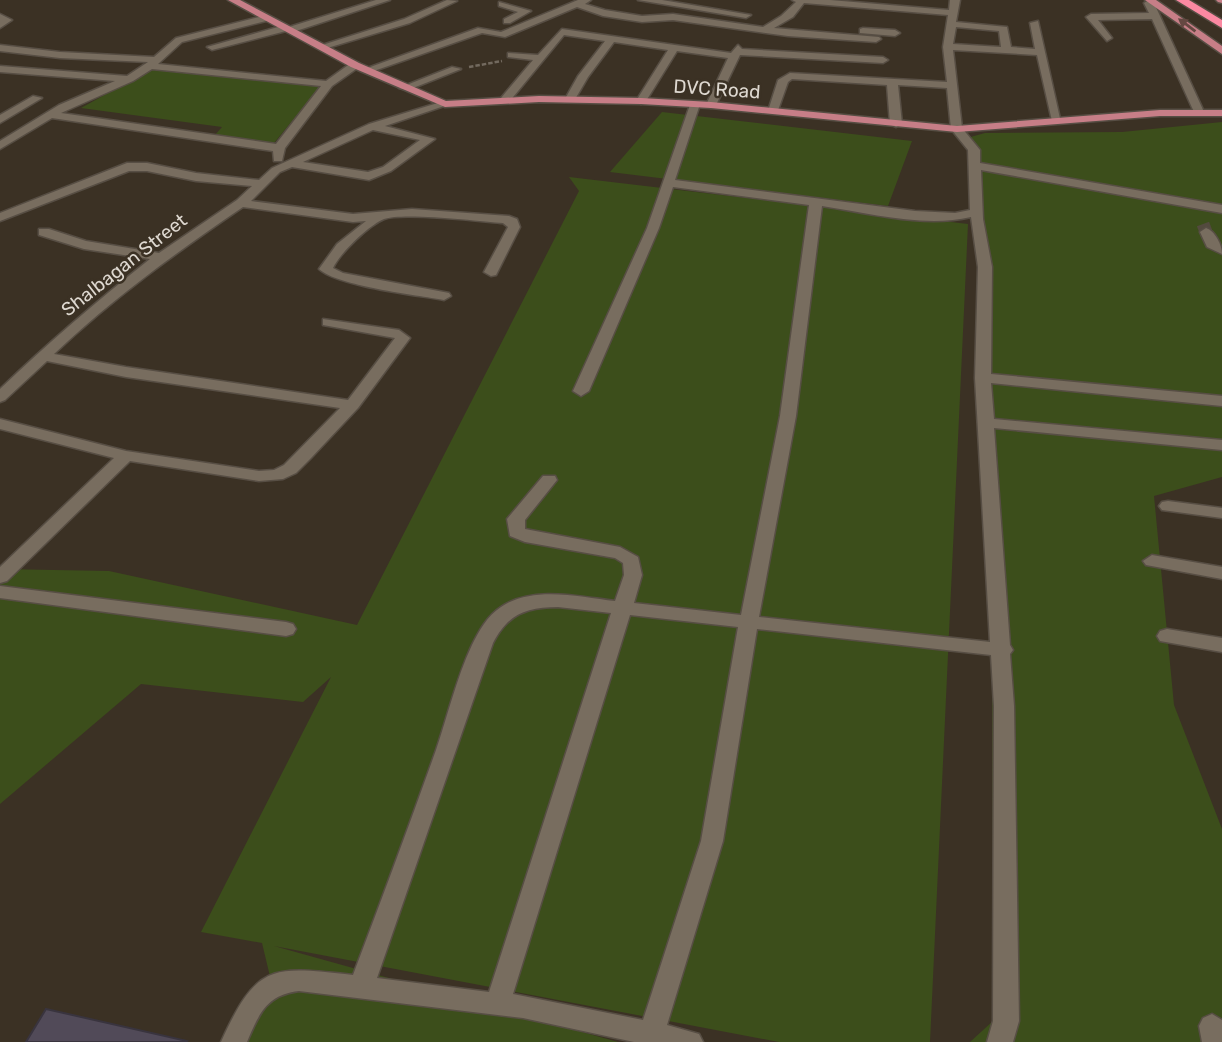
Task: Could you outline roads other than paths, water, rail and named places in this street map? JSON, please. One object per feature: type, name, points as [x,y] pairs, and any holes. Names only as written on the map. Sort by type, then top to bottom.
[{"type":"highway","points":[[1181,0],[1222,25]]},
{"type":"highway","points":[[1201,0],[1222,13]]},
{"type":"main road","name":"DVC Road","points":[[233,0],[355,65],[445,104],[570,99],[641,101],[711,105],[957,129],[1199,112],[1222,113]]},
{"type":"main road","points":[[1150,2],[1222,51]]},
{"type":"street","points":[[212,47],[287,29],[385,0]]},
{"type":"street","points":[[643,0],[782,21],[895,33]]},
{"type":"street","points":[[711,105],[734,54],[752,36],[782,21],[796,10],[799,0],[954,12],[1004,29],[1006,50]]},
{"type":"street","points":[[321,47],[407,21],[452,1]]},
{"type":"street","points":[[1150,2],[1199,112]]},
{"type":"street","points":[[558,3],[578,4],[596,12],[624,17],[673,17],[764,30],[876,39]]},
{"type":"street","points":[[367,70],[526,14],[523,9],[502,4]]},
{"type":"street","points":[[481,30],[502,35],[578,4]]},
{"type":"street","points":[[954,12],[948,47],[951,85],[957,129],[967,138],[974,150],[976,212],[985,267],[983,378],[1003,650],[1006,1021],[1000,1042]]},
{"type":"street","points":[[1107,38],[1091,17],[1155,16]]},
{"type":"street","points":[[0,17],[7,20],[0,25]]},
{"type":"street","points":[[0,146],[63,107],[129,79],[154,63],[179,40],[267,18]]},
{"type":"street","points":[[1035,23],[1057,121]]},
{"type":"street","points":[[505,100],[562,32],[673,49],[883,60]]},
{"type":"street","points":[[570,99],[582,77],[611,38]]},
{"type":"street","points":[[948,47],[1042,52]]},
{"type":"street","points":[[0,48],[328,84]]},
{"type":"street","points":[[641,101],[673,49]]},
{"type":"street","points":[[512,55],[539,58]]},
{"type":"street","points":[[355,65],[328,84],[279,148],[276,170],[295,164],[373,126],[445,104]]},
{"type":"street","points":[[0,69],[129,79]]},
{"type":"street","points":[[404,88],[456,69]]},
{"type":"street","points":[[773,111],[783,80],[790,76],[951,85]]},
{"type":"street","points":[[892,81],[896,124]]},
{"type":"street","points":[[0,120],[37,98]]},
{"type":"street","points":[[581,391],[632,278],[670,183],[695,104]]},
{"type":"street","points":[[51,115],[279,148]]},
{"type":"street","points":[[295,164],[369,176],[387,170],[429,139],[373,126]]},
{"type":"street","points":[[974,165],[1222,209]]},
{"type":"street","points":[[0,217],[127,167],[147,167],[196,177],[263,184]]},
{"type":"street","name":"Shalbagan Street","points":[[0,397],[84,318],[161,257],[241,203],[276,170]]},
{"type":"street","points":[[670,183],[937,217],[955,217],[976,212]]},
{"type":"street","points":[[652,1033],[712,841],[749,622],[788,416],[816,202]]},
{"type":"street","points":[[241,203],[353,218],[423,213],[513,222],[514,227],[491,272]]},
{"type":"street","points":[[1191,203],[1212,244],[1222,250]]},
{"type":"street","points":[[379,217],[329,262],[326,269],[330,273],[444,296]]},
{"type":"street","points":[[44,232],[84,245],[161,257]]},
{"type":"street","points":[[0,424],[126,456],[259,476],[277,475],[290,469],[305,455],[352,405],[382,368],[403,335],[328,322]]},
{"type":"street","points":[[42,356],[126,372],[352,405]]},
{"type":"street","points":[[983,378],[1222,401]]},
{"type":"street","points":[[988,423],[1222,445]]},
{"type":"street","points":[[0,577],[126,456]]},
{"type":"street","points":[[498,1003],[633,575],[632,561],[620,553],[525,536],[516,532],[516,519],[549,480]]},
{"type":"street","points":[[1168,506],[1222,513]]},
{"type":"street","points":[[1152,561],[1222,573]]},
{"type":"street","points":[[0,592],[286,629]]},
{"type":"street","points":[[361,987],[421,825],[480,652],[497,619],[510,608],[530,601],[623,607],[1003,650]]},
{"type":"street","points":[[1167,636],[1222,645]]},
{"type":"street","points":[[234,1042],[254,1001],[267,988],[281,981],[299,980],[498,1003],[690,1042]]},
{"type":"tunnel","points":[[1203,224],[1206,232]]}]
